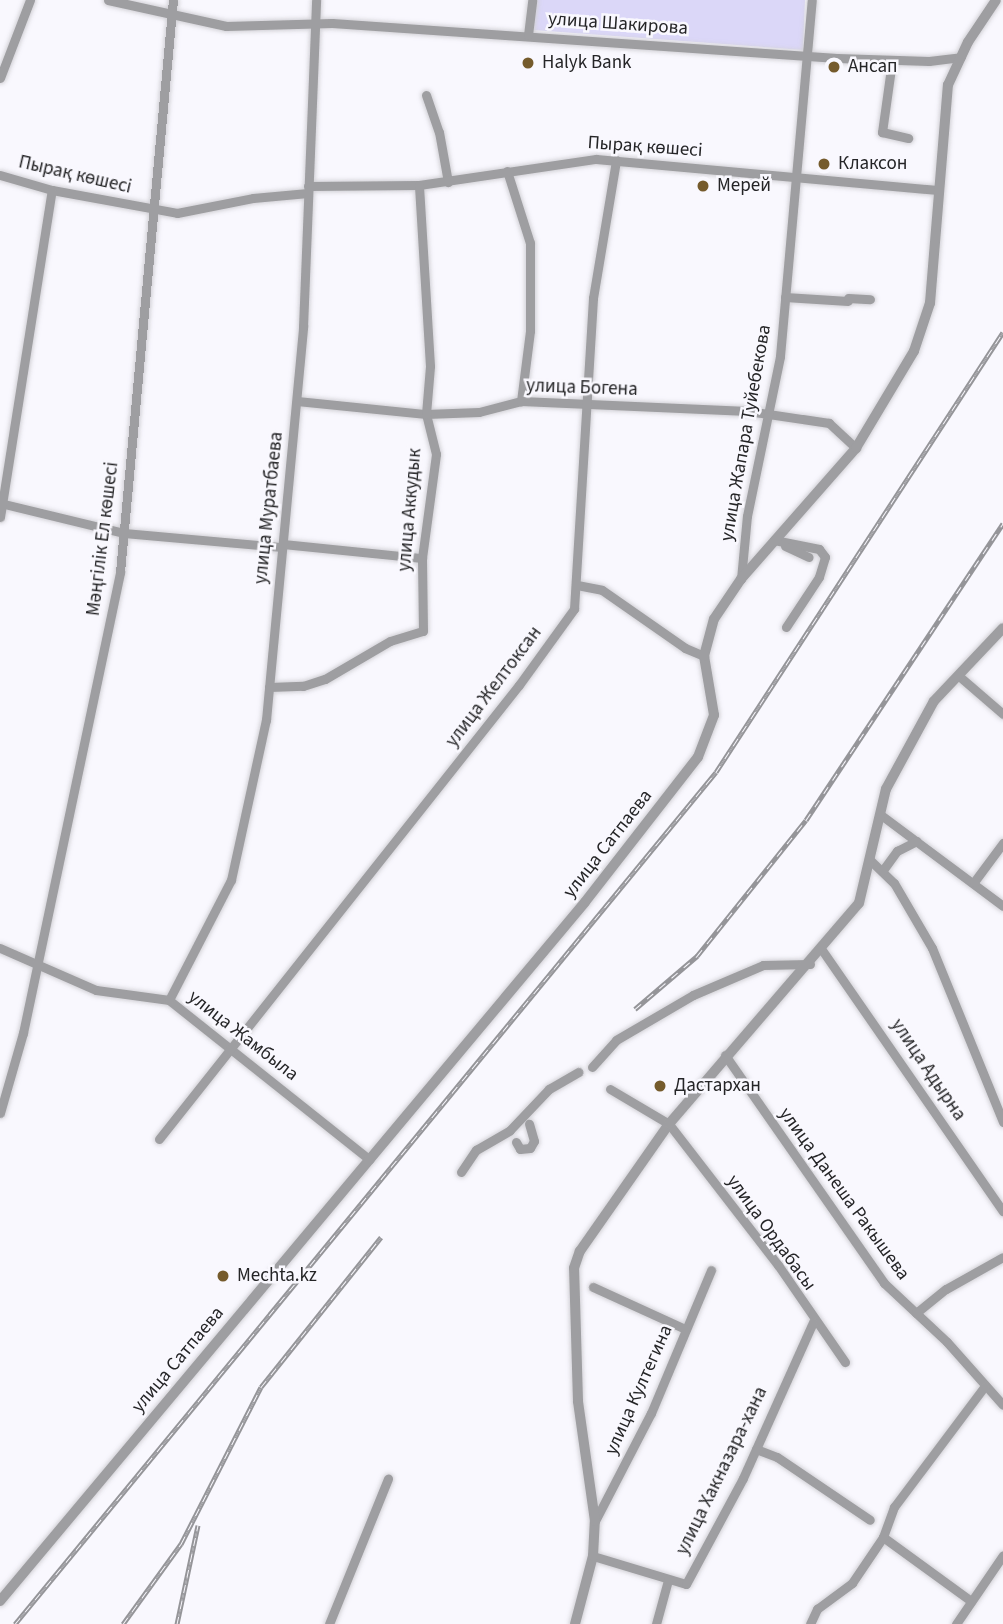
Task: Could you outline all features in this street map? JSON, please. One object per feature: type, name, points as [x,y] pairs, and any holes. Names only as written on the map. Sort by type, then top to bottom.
[{"type":"street","points":[[0,78],[30,0]]},
{"type":"street","name":"улица Шакирова","points":[[108,0],[226,26],[316,23],[892,61],[961,57]]},
{"type":"street","name":"Мәңгілік Ел көшесі","points":[[0,1113],[37,966],[112,615],[124,533],[151,211],[173,0]]},
{"type":"street","name":"улица Муратбаева","points":[[169,1000],[237,859],[258,765],[269,687],[297,401],[316,0]]},
{"type":"street","points":[[528,35],[532,0]]},
{"type":"street","name":"улица Жапара Туйебекова","points":[[741,579],[747,516],[770,414],[785,297],[812,0]]},
{"type":"street","name":"улица Сатпаева","points":[[0,1601],[585,902],[698,757],[714,715],[704,656],[714,619],[741,579],[856,448],[904,373],[926,321],[948,85],[961,57],[996,0]]},
{"type":"street","points":[[892,61],[882,132],[908,138]]},
{"type":"street","points":[[426,95],[437,123],[448,181]]},
{"type":"street","name":"Пырақ көшесі","points":[[0,175],[52,190],[151,211],[201,211],[253,198],[308,189],[419,186],[575,159],[616,160],[938,190]]},
{"type":"street","name":"улица Желтоксан","points":[[159,1139],[519,685],[574,609],[593,298],[616,160]]},
{"type":"street","points":[[507,171],[530,243],[530,331],[521,401]]},
{"type":"street","name":"улица Аккудык","points":[[269,687],[303,686],[325,678],[390,641],[423,631],[422,558],[436,454],[426,414],[430,366],[419,186]]},
{"type":"street","points":[[0,517],[52,190]]},
{"type":"street","points":[[785,297],[870,299]]},
{"type":"street","name":"улица Богена","points":[[297,401],[426,414],[479,412],[521,401],[770,414],[829,423],[856,448]]},
{"type":"street","points":[[1,503],[124,533],[422,558]]},
{"type":"street","points":[[774,540],[808,552],[824,551],[825,566],[786,627]]},
{"type":"street","points":[[577,585],[602,590],[685,648],[704,656]]},
{"type":"street","points":[[575,1624],[593,1556],[595,1521],[582,1450],[574,1268],[580,1251],[669,1124],[725,1055],[810,964],[859,903],[886,789],[934,701],[1003,628]]},
{"type":"street","points":[[959,676],[1003,714]]},
{"type":"street","points":[[881,815],[1003,906]]},
{"type":"street","points":[[883,870],[897,851],[917,841]]},
{"type":"street","points":[[974,882],[1003,843]]},
{"type":"street","points":[[871,861],[883,870],[932,948],[1003,1122]]},
{"type":"street","name":"улица Жамбыла","points":[[0,948],[96,990],[169,1000],[369,1158]]},
{"type":"street","name":"улица Адырна","points":[[822,950],[1003,1211]]},
{"type":"street","points":[[592,1067],[616,1040],[693,995],[763,965],[810,964]]},
{"type":"street","name":"улица Данеша Ракышева","points":[[725,1055],[884,1283],[1003,1405]]},
{"type":"street","points":[[461,1172],[476,1150],[510,1130],[549,1089],[579,1072]]},
{"type":"street","points":[[610,1089],[669,1124]]},
{"type":"street","points":[[516,1142],[520,1149],[530,1148],[534,1141],[529,1124]]},
{"type":"street","name":"улица Ордабасы","points":[[669,1124],[778,1265],[813,1322],[845,1362]]},
{"type":"street","points":[[916,1313],[946,1289],[1003,1257]]},
{"type":"street","name":"улица Култегина","points":[[595,1521],[651,1413],[711,1270]]},
{"type":"street","points":[[593,1287],[685,1329]]},
{"type":"street","name":"улица Хакназара-хана","points":[[668,1580],[686,1584],[756,1448],[813,1322]]},
{"type":"street","points":[[810,1624],[817,1609],[852,1583],[883,1537],[894,1507],[985,1386]]},
{"type":"street","points":[[756,1448],[777,1457],[870,1520]]},
{"type":"street","points":[[329,1624],[388,1479]]},
{"type":"street","points":[[883,1537],[971,1601]]},
{"type":"street","points":[[956,1624],[1003,1555]]},
{"type":"street","points":[[593,1556],[668,1580],[656,1624]]},
{"type":"shaded area","points":[[533,0],[805,0],[803,50],[533,30]]},
{"type":"railway","points":[[15,1624],[716,772],[1003,332]]},
{"type":"railway","points":[[635,1009],[697,956],[806,820],[1003,523]]},
{"type":"railway","points":[[123,1624],[181,1544],[261,1387],[381,1237]]},
{"type":"railway","points":[[177,1624],[198,1525]]},
{"type":"place","name":"Halyk Bank","points":[[528,63]]},
{"type":"place","name":"Ансап","points":[[834,67]]},
{"type":"place","name":"Клаксон","points":[[824,164]]},
{"type":"place","name":"Мерей","points":[[703,186]]},
{"type":"place","name":"Дастархан","points":[[660,1086]]},
{"type":"place","name":"Mechta.kz","points":[[223,1276]]}]
